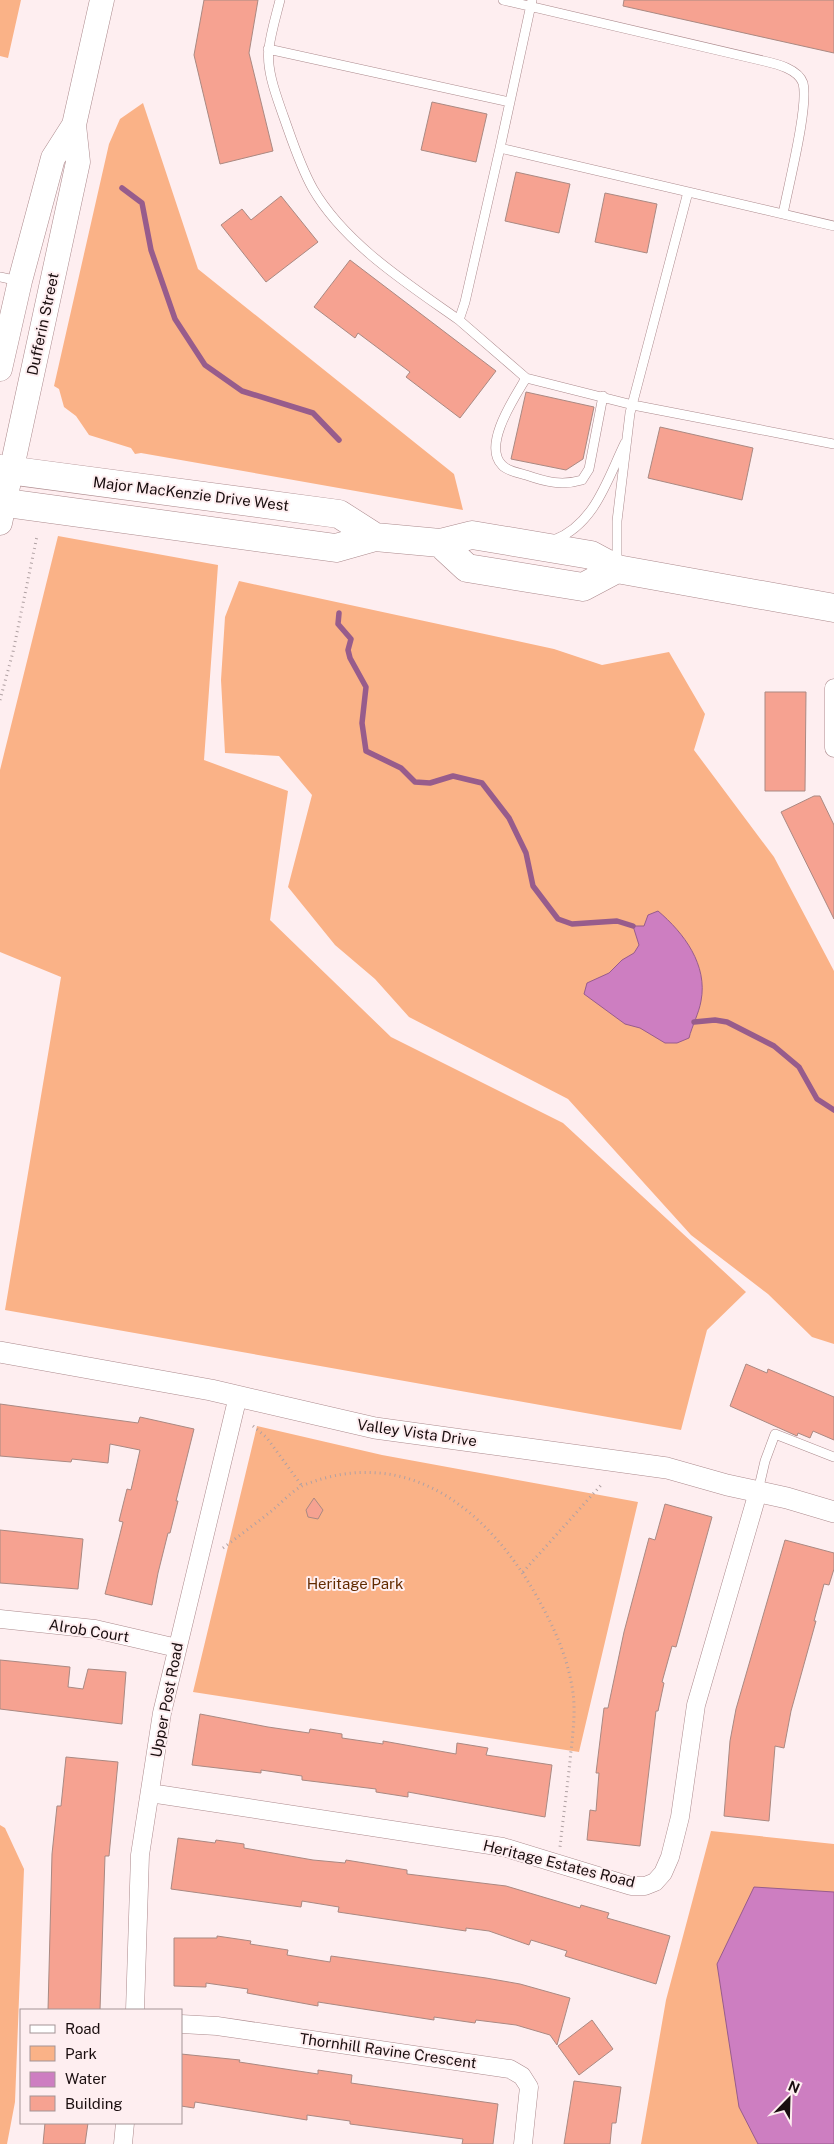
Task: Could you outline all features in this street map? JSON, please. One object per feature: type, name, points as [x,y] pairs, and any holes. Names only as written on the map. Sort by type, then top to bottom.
[{"type":"main road","name":"Dufferin Street","points":[[2,509],[6,469],[78,162],[74,124],[102,0]]},
{"type":"main road","name":"Dufferin Street","points":[[0,369],[10,279],[53,158],[74,124]]},
{"type":"main road","name":"Major MacKenzie Drive West","points":[[6,469],[339,514],[375,537]]},
{"type":"main road","name":"Major MacKenzie Drive West","points":[[2,509],[336,548],[375,537],[440,543],[472,535],[591,555],[617,569],[834,608]]},
{"type":"main road","points":[[440,543],[467,568],[583,587],[617,569]]},
{"type":"street","points":[[834,688],[834,748]]},
{"type":"street","name":"Valley Vista Drive","points":[[0,1352],[238,1396],[396,1432],[642,1464],[834,1512]]},
{"type":"street","name":"Upper Post Road","points":[[135,2009],[140,1854],[162,1713],[238,1396]]},
{"type":"street","name":"Heritage Estates Road","points":[[150,1793],[503,1847],[631,1886],[645,1886],[655,1882],[663,1873],[676,1836],[696,1705],[758,1492]]},
{"type":"street","name":"Alrob Court","points":[[0,1619],[96,1629],[177,1648]]},
{"type":"street","name":"Thornhill Ravine Crescent","points":[[182,2024],[217,2026],[510,2069],[522,2076],[529,2087],[523,2144]]},
{"type":"street","points":[[123,2144],[125,2124]]},
{"type":"lane","points":[[280,0],[268,49],[269,64],[295,151],[313,188],[328,210],[380,264],[459,320],[526,378],[633,405],[834,444]]},
{"type":"lane","points":[[503,0],[532,3],[764,61],[792,71],[802,82],[804,102],[783,214]]},
{"type":"lane","points":[[459,320],[465,302],[532,3]]},
{"type":"lane","points":[[268,49],[510,102]]},
{"type":"lane","points":[[500,148],[834,226]]},
{"type":"lane","points":[[617,569],[617,521],[633,405],[688,192]]},
{"type":"lane","points":[[526,378],[500,428],[496,443],[497,458],[503,467],[546,483],[569,484],[582,480],[589,469],[603,396]]},
{"type":"lane","points":[[540,546],[569,534],[588,517],[629,434]]},
{"type":"lane","points":[[758,1492],[765,1461],[775,1434],[834,1457]]},
{"type":"path","points":[[0,700],[13,652],[37,536]]},
{"type":"path","points":[[253,1426],[268,1438],[302,1486]]},
{"type":"path","points":[[224,1548],[302,1486],[351,1473],[390,1475],[432,1487],[458,1501],[485,1525],[523,1572],[559,1638],[569,1667],[574,1725],[560,1850]]},
{"type":"path","points":[[523,1572],[602,1484]]},
{"type":"green space","points":[[0,0],[21,0],[8,58],[0,56]]},
{"type":"green space","points":[[143,103],[198,269],[454,474],[463,510],[141,453],[135,454],[131,448],[89,435],[76,416],[64,407],[59,389],[54,386],[109,144],[120,119]]},
{"type":"green space","points":[[58,536],[218,565],[204,760],[288,791],[270,920],[391,1037],[563,1123],[746,1292],[707,1330],[681,1430],[5,1310],[61,977],[0,952],[0,770]]},
{"type":"green space","points":[[239,581],[554,649],[602,665],[669,652],[705,714],[694,750],[774,857],[834,971],[834,1344],[812,1337],[768,1294],[691,1235],[568,1099],[409,1017],[375,979],[335,945],[288,887],[312,795],[279,756],[225,753],[221,680],[225,617]]},
{"type":"green space","name":"Heritage Park","points":[[257,1426],[382,1455],[638,1502],[579,1752],[193,1692]]},
{"type":"green space","points":[[0,1825],[5,1828],[24,1869],[15,2102],[7,2144],[0,2144]]},
{"type":"green space","points":[[711,1831],[834,1844],[834,2144],[641,2144],[666,2000]]},
{"type":"water","points":[[658,911],[677,929],[685,940],[692,951],[701,975],[702,988],[699,1010],[689,1038],[677,1043],[665,1043],[640,1028],[625,1024],[584,994],[587,983],[609,973],[622,960],[634,953],[639,945],[633,926],[644,926],[648,915]]},
{"type":"water","points":[[754,1887],[834,1892],[834,2144],[758,2144],[739,2107],[717,1964]]},
{"type":"building","points":[[204,0],[258,0],[249,53],[273,151],[220,164],[194,55]]},
{"type":"building","points":[[624,0],[834,0],[834,53],[623,6]]},
{"type":"building","points":[[432,102],[487,114],[476,162],[421,150]]},
{"type":"building","points":[[516,172],[570,184],[559,233],[505,221]]},
{"type":"building","points":[[605,193],[657,204],[647,253],[595,242]]},
{"type":"building","points":[[281,196],[318,242],[266,282],[221,225],[242,209],[251,220]]},
{"type":"building","points":[[350,260],[496,371],[460,418],[406,377],[410,372],[358,333],[355,338],[314,307]]},
{"type":"building","points":[[526,392],[594,407],[583,459],[566,470],[511,459]]},
{"type":"building","points":[[660,427],[753,448],[742,500],[648,478]]},
{"type":"building","points":[[765,692],[806,692],[805,791],[765,791]]},
{"type":"building","points":[[814,796],[820,796],[834,825],[834,919],[781,812]]},
{"type":"building","points":[[746,1364],[767,1373],[768,1369],[834,1397],[834,1440],[813,1431],[810,1438],[798,1433],[797,1436],[730,1406]]},
{"type":"building","points":[[0,1404],[138,1423],[140,1417],[194,1429],[170,1533],[168,1533],[158,1573],[152,1605],[105,1594],[123,1522],[119,1521],[127,1489],[131,1490],[140,1450],[110,1444],[108,1463],[72,1459],[71,1462],[0,1456]]},
{"type":"building","points":[[314,1498],[323,1510],[318,1519],[308,1517],[306,1510]]},
{"type":"building","points":[[665,1504],[712,1517],[676,1647],[672,1646],[662,1682],[664,1683],[658,1711],[656,1711],[640,1846],[587,1840],[590,1810],[596,1811],[599,1773],[596,1773],[604,1708],[608,1708],[624,1632],[649,1538],[655,1540]]},
{"type":"building","points":[[0,1530],[83,1539],[78,1589],[0,1583]]},
{"type":"building","points":[[785,1540],[834,1553],[834,1569],[829,1585],[824,1584],[814,1621],[816,1621],[791,1711],[784,1748],[775,1746],[769,1821],[724,1816],[730,1741],[736,1709]]},
{"type":"building","points":[[0,1660],[70,1667],[68,1687],[83,1689],[88,1669],[126,1672],[122,1724],[0,1709]]},
{"type":"building","points":[[200,1714],[268,1727],[309,1733],[310,1729],[342,1734],[342,1738],[383,1744],[383,1741],[456,1754],[457,1743],[488,1748],[486,1755],[552,1765],[545,1817],[408,1792],[408,1797],[376,1792],[376,1789],[302,1780],[302,1776],[261,1770],[261,1773],[192,1765]]},
{"type":"building","points":[[66,1757],[118,1762],[109,1856],[105,1856],[100,2009],[48,2009],[52,1854],[57,1806],[61,1806]]},
{"type":"building","points":[[178,1838],[215,1843],[216,1840],[244,1844],[244,1848],[313,1860],[345,1863],[346,1860],[407,1870],[407,1874],[506,1886],[580,1908],[581,1905],[609,1913],[607,1918],[670,1936],[656,1984],[565,1956],[567,1951],[531,1940],[529,1945],[489,1931],[466,1928],[466,1931],[338,1912],[339,1907],[302,1901],[301,1907],[171,1889]]},
{"type":"building","points":[[217,1936],[251,1941],[250,1944],[288,1950],[287,1955],[330,1962],[331,1956],[486,1978],[520,1984],[570,1998],[557,2045],[550,2035],[516,2025],[476,2020],[475,2023],[434,2017],[434,2020],[318,2002],[318,2006],[247,1993],[248,1989],[206,1983],[206,1987],[174,1986],[174,1938],[217,1938]]},
{"type":"building","points":[[592,2020],[613,2049],[579,2075],[558,2046]]},
{"type":"building","points":[[182,2054],[240,2060],[239,2062],[318,2074],[318,2070],[352,2075],[351,2083],[498,2104],[493,2144],[462,2144],[463,2139],[350,2124],[350,2121],[307,2115],[307,2120],[195,2102],[194,2108],[182,2106]]},
{"type":"building","points":[[574,2081],[621,2087],[616,2123],[612,2123],[610,2144],[564,2144]]},
{"type":"building","points":[[45,2124],[88,2124],[85,2144],[43,2144]]},
{"type":"waterway","points":[[122,188],[142,203],[151,250],[175,319],[205,365],[242,391],[313,413],[339,440]]},
{"type":"waterway","points":[[339,613],[338,624],[351,639],[348,650],[350,658],[366,687],[362,723],[366,751],[401,768],[415,782],[430,783],[453,776],[482,783],[509,818],[526,853],[533,886],[558,919],[572,924],[617,921],[633,926]]},
{"type":"waterway","points":[[694,1022],[715,1020],[727,1022],[774,1046],[799,1067],[817,1099],[834,1110]]}]
